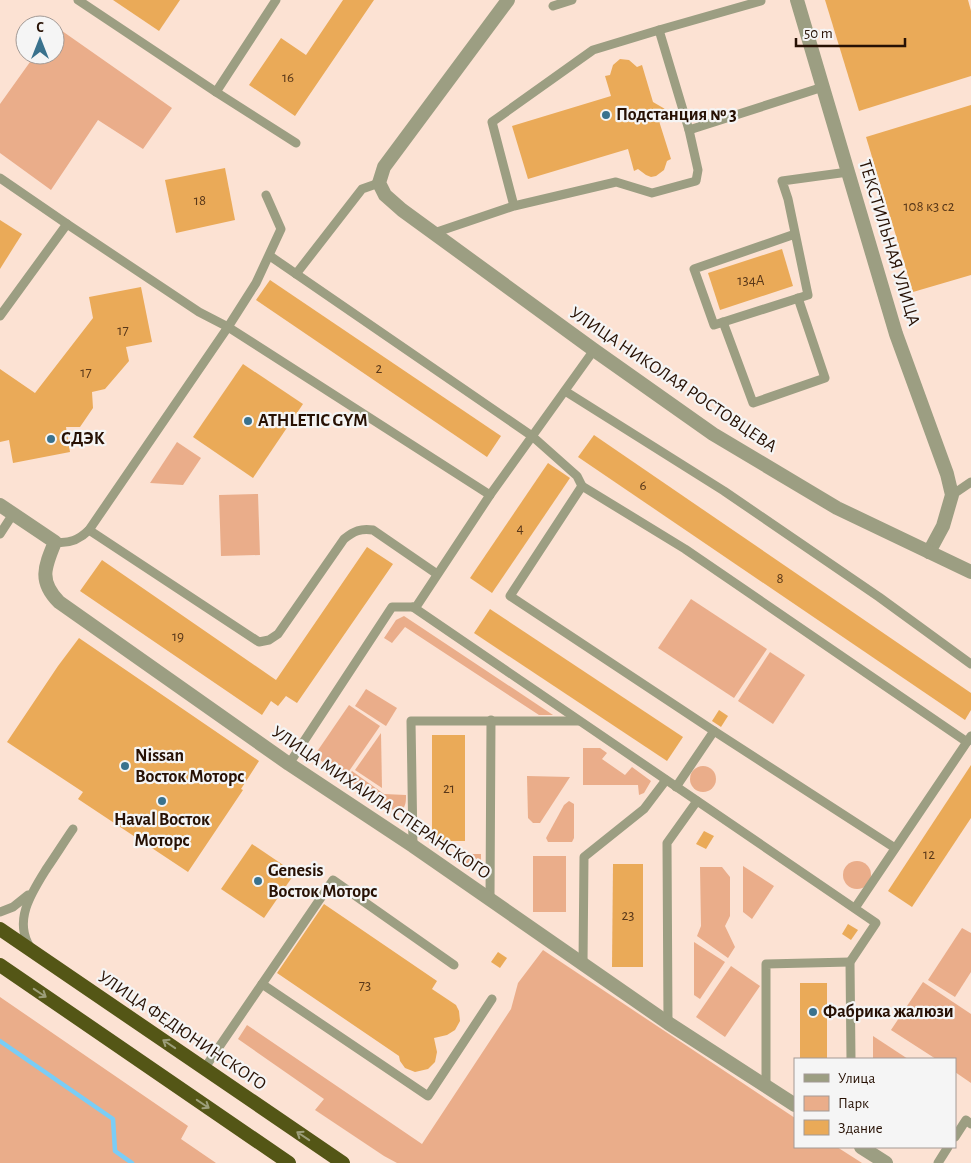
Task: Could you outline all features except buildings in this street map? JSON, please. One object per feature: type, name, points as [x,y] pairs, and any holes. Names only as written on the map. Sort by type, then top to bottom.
[{"type":"highway","name":"УЛИЦА ФЕДЮНИНСКОГО","points":[[0,929],[343,1163]]},
{"type":"highway","points":[[0,966],[289,1163]]},
{"type":"street","points":[[379,183],[384,167],[508,0]]},
{"type":"street","name":"ТЕКСТИЛЬНАЯ УЛИЦА","points":[[797,0],[896,334],[947,474],[952,495]]},
{"type":"street","name":"УЛИЦА НИКОЛАЯ РОСТОВЦЕВА","points":[[379,183],[385,195],[402,210],[713,434],[837,508],[971,572]]},
{"type":"street","points":[[929,552],[943,526],[952,495]]},
{"type":"street","points":[[0,505],[55,542]]},
{"type":"street","name":"УЛИЦА МИХАИЛА СПЕРАНСКОГО","points":[[55,542],[45,576],[49,592],[59,602],[289,764],[413,846],[668,1023],[794,1104]]},
{"type":"street","points":[[862,1148],[886,1163]]},
{"type":"lane","points":[[78,0],[296,143]]},
{"type":"lane","points":[[216,92],[276,0]]},
{"type":"lane","points":[[553,6],[572,0]]},
{"type":"lane","points":[[514,206],[492,122],[593,50],[761,1]]},
{"type":"lane","points":[[434,232],[514,206],[616,182],[652,193],[696,181],[698,170],[689,130],[659,30]]},
{"type":"lane","points":[[689,130],[823,86]]},
{"type":"lane","points":[[795,234],[694,268],[714,325],[808,295],[788,199],[782,181],[848,172]]},
{"type":"lane","points":[[0,178],[200,312],[490,496]]},
{"type":"lane","points":[[296,274],[362,189],[379,183]]},
{"type":"lane","points":[[55,542],[73,541],[81,538],[89,530],[228,328],[256,283],[281,229],[266,195]]},
{"type":"lane","points":[[0,316],[67,224]]},
{"type":"lane","points":[[270,256],[532,436],[577,476],[582,486],[685,549],[969,739],[855,908]]},
{"type":"lane","points":[[723,322],[753,403],[825,378],[798,298]]},
{"type":"lane","points":[[289,764],[392,607],[416,607],[490,496],[594,350]]},
{"type":"lane","points":[[565,391],[732,497],[879,597],[971,664]]},
{"type":"lane","points":[[952,495],[971,482]]},
{"type":"lane","points":[[582,486],[510,596],[895,848]]},
{"type":"lane","points":[[0,534],[13,514]]},
{"type":"lane","points":[[89,530],[259,642],[269,640],[278,634],[344,539],[353,532],[363,529],[373,530],[437,574]]},
{"type":"lane","points":[[413,607],[876,922],[850,962],[852,1058]]},
{"type":"lane","points":[[413,846],[411,722],[492,720],[579,721]]},
{"type":"lane","points":[[490,900],[492,720]]},
{"type":"lane","points":[[676,787],[714,731]]},
{"type":"lane","points":[[583,964],[584,857],[644,809],[666,780]]},
{"type":"lane","points":[[668,1023],[667,843],[696,801]]},
{"type":"lane","points":[[33,952],[22,926],[26,905],[32,891],[73,829]]},
{"type":"lane","points":[[204,1068],[333,880],[454,965]]},
{"type":"lane","points":[[0,912],[13,907],[32,891]]},
{"type":"lane","points":[[766,1087],[766,964],[850,962]]},
{"type":"lane","points":[[262,984],[428,1096],[492,999]]},
{"type":"lane","points":[[956,1135],[966,1120],[971,1124]]},
{"type":"lane","points":[[938,1163],[947,1148]]},
{"type":"green space","points":[[65,33],[172,108],[143,149],[98,120],[51,190],[0,153],[0,104],[28,65],[65,65]]},
{"type":"green space","points":[[177,442],[201,458],[183,485],[150,483]]},
{"type":"green space","points":[[258,494],[260,555],[221,556],[219,495]]},
{"type":"green space","points":[[691,599],[767,649],[734,698],[658,648]]},
{"type":"green space","points":[[404,616],[553,715],[539,715],[405,627],[392,643],[384,638],[396,620]]},
{"type":"green space","points":[[770,652],[805,675],[773,724],[738,701]]},
{"type":"green space","points":[[366,689],[397,708],[386,726],[355,706]]},
{"type":"green space","points":[[349,705],[380,726],[345,777],[314,756]]},
{"type":"green space","points":[[381,733],[382,788],[355,770]]},
{"type":"green space","points":[[583,748],[600,748],[607,753],[602,759],[625,775],[632,767],[651,781],[644,793],[639,795],[638,785],[583,785]]},
{"type":"green space","points":[[703,766],[712,770],[716,779],[712,788],[703,792],[694,788],[690,779],[694,770]]},
{"type":"green space","points":[[352,771],[384,794],[406,795],[403,809],[396,812],[346,778]]},
{"type":"green space","points":[[527,776],[570,777],[540,823],[533,823],[528,818]]},
{"type":"green space","points":[[569,801],[574,804],[574,838],[572,842],[548,842],[546,838],[564,805]]},
{"type":"green space","points":[[445,854],[481,854],[481,865],[478,870],[471,871]]},
{"type":"green space","points":[[533,856],[566,856],[566,912],[533,912]]},
{"type":"green space","points":[[857,861],[867,865],[871,875],[867,885],[857,889],[847,885],[843,875],[847,865]]},
{"type":"green space","points":[[743,866],[774,886],[752,919],[743,912]]},
{"type":"green space","points":[[700,867],[722,867],[730,877],[730,916],[725,926],[735,947],[728,958],[697,936],[701,926]]},
{"type":"green space","points":[[962,928],[971,933],[971,972],[955,997],[928,980]]},
{"type":"green space","points":[[694,942],[725,962],[700,999],[694,995]]},
{"type":"green space","points":[[543,950],[794,1117],[794,1148],[839,1148],[862,1163],[397,1163],[315,1110],[324,1099],[238,1039],[247,1025],[422,1144],[511,1009],[518,983]]},
{"type":"green space","points":[[731,966],[760,986],[725,1037],[696,1017]]},
{"type":"green space","points":[[923,982],[971,1014],[971,1083],[956,1073],[956,1058],[934,1058],[891,1030]]},
{"type":"green space","points":[[0,997],[188,1126],[181,1139],[216,1163],[0,1163]]},
{"type":"green space","points":[[873,1036],[906,1058],[873,1058]]},
{"type":"waterway","points":[[0,1041],[113,1119],[115,1151],[132,1163]]},
{"type":"place","name":"Подстанция № 3","points":[[606,115]]},
{"type":"place","name":"ATHLETIC GYM","points":[[248,421]]},
{"type":"place","name":"СДЭК","points":[[51,439]]},
{"type":"place","name":"Nissan Восток Моторс","points":[[125,766]]},
{"type":"place","name":"Haval Восток Моторс","points":[[162,801]]},
{"type":"place","name":"Genesis Восток Моторс","points":[[258,881]]},
{"type":"place","name":"Фабрика жалюзи","points":[[813,1012]]}]
